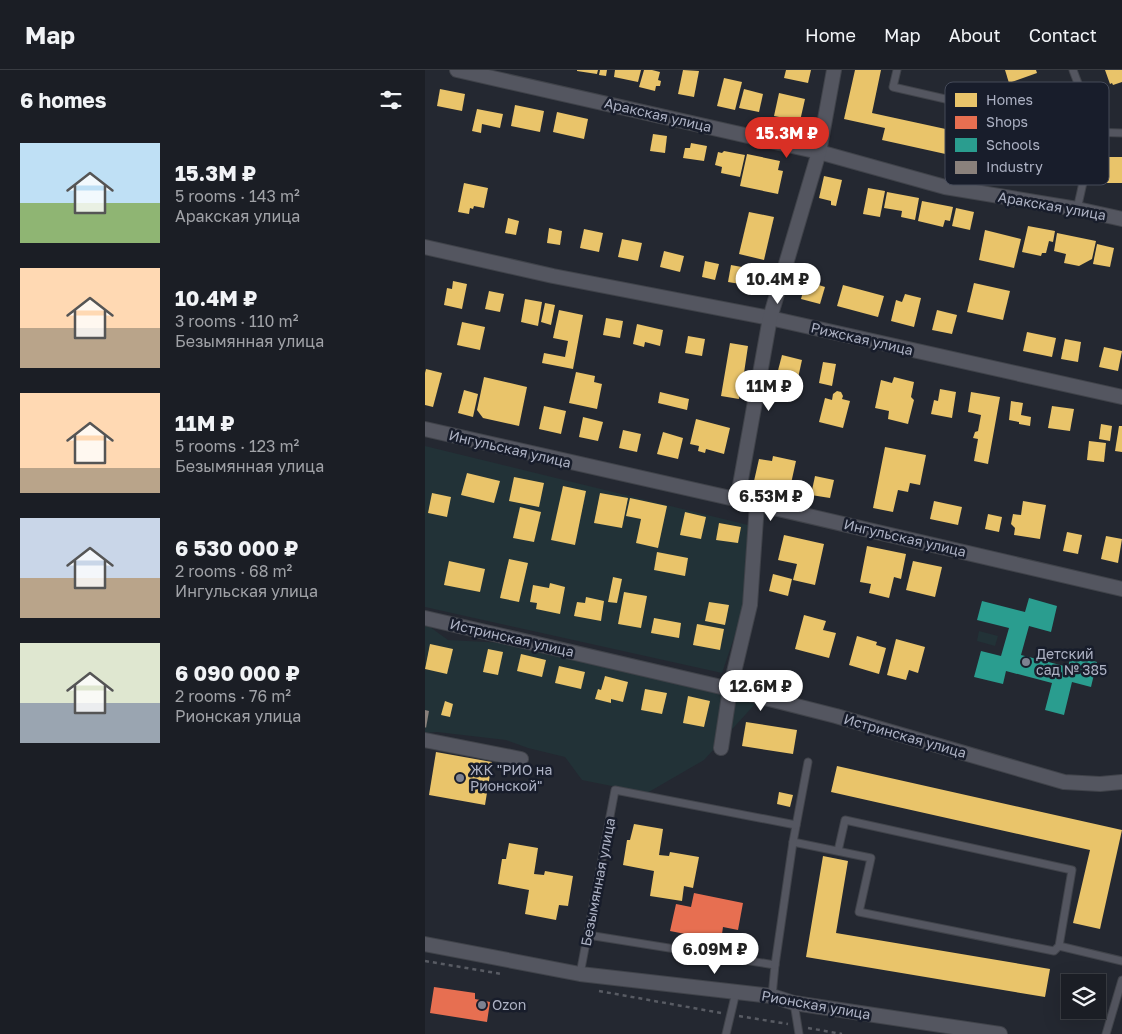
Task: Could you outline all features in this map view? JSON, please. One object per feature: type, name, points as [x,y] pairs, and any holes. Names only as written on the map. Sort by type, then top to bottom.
[{"type":"street","name":"Аракская улица","points":[[457,70],[819,152],[945,187],[1077,209],[1122,219]]},
{"type":"street","points":[[721,748],[730,689],[751,605],[757,504],[740,485],[771,318],[819,152],[834,70]]},
{"type":"street","name":"Рижская улица","points":[[425,247],[553,276],[771,318],[1122,397]]},
{"type":"street","name":"Ингульская улица","points":[[425,430],[757,504],[1122,589]]},
{"type":"street","name":"Истринская улица","points":[[425,618],[730,689],[836,716],[1064,782],[1100,784],[1122,782]]},
{"type":"street","points":[[425,740],[521,759]]},
{"type":"street","name":"Рионская улица","points":[[425,944],[580,974],[772,996],[794,1003],[1000,1034]]},
{"type":"lane","points":[[897,70],[893,87],[945,99]]},
{"type":"lane","points":[[1073,70],[1077,82]]},
{"type":"lane","points":[[1109,133],[1122,133]]},
{"type":"lane","points":[[1077,209],[1082,185]]},
{"type":"lane","points":[[772,996],[793,842],[809,762]]},
{"type":"lane","name":"Безымянная улица","points":[[580,974],[615,790],[796,825]]},
{"type":"lane","points":[[793,842],[871,858],[859,912],[1053,951],[1059,946],[1072,870],[845,820],[838,851]]},
{"type":"lane","points":[[588,935],[775,965]]},
{"type":"lane","points":[[1059,946],[1122,961]]},
{"type":"lane","points":[[1106,1034],[1122,980]]},
{"type":"lane","points":[[726,1034],[736,992]]},
{"type":"lane","points":[[794,1003],[798,1030]]},
{"type":"path","points":[[425,961],[501,974]]},
{"type":"path","points":[[597,991],[731,1014],[798,1030],[842,1034]]},
{"type":"shaded area","points":[[425,446],[748,525],[742,614],[722,673],[425,607]]},
{"type":"shaded area","points":[[425,626],[430,627],[448,640],[505,643],[756,703],[704,760],[647,793],[582,780],[565,757],[528,748],[506,740],[437,732],[425,733]]},
{"type":"shaded area","points":[[979,631],[998,636],[995,646],[977,641]]},
{"type":"building: Homes","points":[[577,70],[598,70],[597,74]]},
{"type":"building: Homes","points":[[600,70],[607,70],[606,76],[599,75]]},
{"type":"building: Homes","points":[[615,70],[641,70],[638,82],[614,77]]},
{"type":"building: Homes","points":[[644,70],[660,72],[658,80],[661,81],[660,86],[656,86],[655,91],[639,87]]},
{"type":"building: Homes","points":[[683,70],[699,71],[694,97],[678,94]]},
{"type":"building: Homes","points":[[786,70],[811,70],[808,83],[784,78]]},
{"type":"building: Homes","points":[[855,70],[881,70],[872,113],[945,129],[945,154],[882,140],[885,128],[844,119]]},
{"type":"building: Homes","points":[[1005,70],[1036,70],[1037,73],[1009,82]]},
{"type":"building: Homes","points":[[1105,70],[1122,70],[1122,82],[1110,84]]},
{"type":"building: Homes","points":[[724,78],[742,82],[735,110],[717,106]]},
{"type":"building: Homes","points":[[440,89],[465,94],[462,111],[437,106]]},
{"type":"building: Homes","points":[[744,89],[763,94],[759,112],[739,108]]},
{"type":"building: Homes","points":[[779,93],[805,99],[800,121],[774,116]]},
{"type":"building: Homes","points":[[515,105],[544,111],[540,132],[511,126]]},
{"type":"building: Homes","points":[[477,109],[503,114],[500,128],[482,124],[481,133],[472,131]]},
{"type":"building: Homes","points":[[557,112],[588,119],[584,139],[553,132]]},
{"type":"building: Homes","points":[[653,134],[667,136],[665,153],[650,151]]},
{"type":"building: Homes","points":[[691,143],[707,146],[704,161],[683,158],[685,148],[690,148]]},
{"type":"building: Homes","points":[[724,151],[745,155],[740,177],[721,173],[722,167],[715,165],[718,152],[722,153]]},
{"type":"building: Homes","points":[[747,154],[780,161],[778,170],[783,171],[778,194],[740,186]]},
{"type":"building: Homes","points":[[1109,157],[1122,157],[1122,183],[1109,183]]},
{"type":"building: Homes","points":[[824,176],[842,180],[836,206],[831,205],[831,201],[819,198]]},
{"type":"building: Homes","points":[[464,183],[488,188],[484,208],[474,206],[473,209],[470,208],[469,214],[458,212]]},
{"type":"building: Homes","points":[[868,188],[885,191],[880,217],[863,214]]},
{"type":"building: Homes","points":[[887,192],[919,198],[915,220],[901,217],[902,211],[884,208]]},
{"type":"building: Homes","points":[[922,201],[953,207],[950,221],[945,220],[943,227],[918,221]]},
{"type":"building: Homes","points":[[956,208],[974,212],[970,230],[952,226]]},
{"type":"building: Homes","points":[[749,212],[774,217],[764,260],[739,254]]},
{"type":"building: Homes","points":[[508,218],[519,221],[516,235],[505,233]]},
{"type":"building: Homes","points":[[1028,226],[1055,231],[1053,242],[1049,241],[1046,253],[1042,253],[1041,256],[1022,252]]},
{"type":"building: Homes","points":[[549,228],[562,231],[560,245],[547,243]]},
{"type":"building: Homes","points":[[584,229],[603,233],[599,252],[580,248]]},
{"type":"building: Homes","points":[[985,230],[1021,239],[1014,268],[979,260]]},
{"type":"building: Homes","points":[[1057,233],[1096,241],[1092,259],[1079,266],[1064,263],[1066,254],[1054,251]]},
{"type":"building: Homes","points":[[622,239],[642,243],[638,261],[618,257]]},
{"type":"building: Homes","points":[[1097,244],[1114,248],[1110,267],[1093,264]]},
{"type":"building: Homes","points":[[664,251],[684,256],[680,272],[660,267]]},
{"type":"building: Homes","points":[[705,261],[719,264],[715,280],[702,277]]},
{"type":"building: Homes","points":[[731,265],[763,271],[759,287],[728,282]]},
{"type":"building: Homes","points":[[453,281],[467,284],[462,309],[444,305],[447,288],[452,289]]},
{"type":"building: Homes","points":[[806,281],[825,287],[820,304],[801,299]]},
{"type":"building: Homes","points":[[974,283],[1010,291],[1003,320],[967,312]]},
{"type":"building: Homes","points":[[843,285],[884,296],[878,317],[837,306]]},
{"type":"building: Homes","points":[[489,291],[504,294],[500,312],[485,309]]},
{"type":"building: Homes","points":[[905,294],[921,298],[914,327],[891,321],[896,300],[902,302]]},
{"type":"building: Homes","points":[[525,299],[542,302],[538,326],[521,322]]},
{"type":"building: Homes","points":[[545,303],[555,305],[551,325],[541,322]]},
{"type":"building: Homes","points":[[559,310],[583,315],[573,369],[542,363],[544,353],[565,357],[568,341],[553,338]]},
{"type":"building: Homes","points":[[937,310],[957,315],[952,334],[932,330]]},
{"type":"building: Homes","points":[[606,318],[623,321],[620,338],[603,335]]},
{"type":"building: Homes","points":[[462,322],[485,327],[480,350],[457,345]]},
{"type":"building: Homes","points":[[637,324],[663,330],[660,346],[645,342],[644,347],[633,344]]},
{"type":"building: Homes","points":[[1027,332],[1056,338],[1052,357],[1023,351]]},
{"type":"building: Homes","points":[[688,336],[705,339],[702,356],[685,353]]},
{"type":"building: Homes","points":[[1065,339],[1081,342],[1078,362],[1061,359]]},
{"type":"building: Homes","points":[[730,343],[748,346],[744,373],[748,374],[746,384],[741,383],[739,399],[721,396]]},
{"type":"building: Homes","points":[[1104,347],[1122,351],[1118,371],[1099,367]]},
{"type":"building: Homes","points":[[782,355],[802,360],[796,387],[775,382]]},
{"type":"building: Homes","points":[[823,362],[836,364],[832,386],[819,383]]},
{"type":"building: Homes","points":[[426,369],[442,373],[433,407],[425,405]]},
{"type":"building: Homes","points":[[576,372],[595,376],[594,382],[602,384],[597,409],[569,403]]},
{"type":"building: Homes","points":[[484,377],[527,387],[519,426],[483,418],[477,410]]},
{"type":"building: Homes","points":[[894,377],[914,382],[911,397],[914,400],[908,424],[888,419],[889,411],[875,408],[881,380],[892,383]]},
{"type":"building: Homes","points":[[940,389],[956,392],[952,418],[931,414],[934,400],[938,401]]},
{"type":"building: Homes","points":[[464,390],[478,394],[473,417],[458,413]]},
{"type":"building: Homes","points":[[837,391],[841,392],[842,399],[850,401],[843,428],[819,422],[825,398],[832,400],[833,394]]},
{"type":"building: Homes","points":[[660,392],[689,399],[687,410],[658,403]]},
{"type":"building: Homes","points":[[971,392],[1000,397],[988,464],[974,461],[978,439],[973,438],[975,432],[978,431],[981,415],[968,412]]},
{"type":"building: Homes","points":[[1011,401],[1023,403],[1021,415],[1031,417],[1030,426],[1009,420]]},
{"type":"building: Homes","points":[[544,406],[566,411],[561,434],[539,429]]},
{"type":"building: Homes","points":[[1052,406],[1074,409],[1070,431],[1048,428]]},
{"type":"building: Homes","points":[[583,417],[603,422],[598,441],[579,437]]},
{"type":"building: Homes","points":[[696,419],[730,428],[724,454],[706,449],[705,453],[698,451],[699,446],[690,444]]},
{"type":"building: Homes","points":[[1101,424],[1112,426],[1110,441],[1099,439]]},
{"type":"building: Homes","points":[[1119,426],[1122,426],[1122,452],[1115,451]]},
{"type":"building: Homes","points":[[623,430],[641,434],[637,452],[619,448]]},
{"type":"building: Homes","points":[[663,432],[683,438],[678,459],[657,454]]},
{"type":"building: Homes","points":[[1089,441],[1106,443],[1104,462],[1087,460]]},
{"type":"building: Homes","points":[[885,447],[926,455],[920,485],[910,483],[908,492],[898,490],[893,512],[873,508]]},
{"type":"building: Homes","points":[[773,456],[796,461],[790,488],[754,481],[759,459],[772,461]]},
{"type":"building: Homes","points":[[467,473],[500,481],[494,503],[461,495]]},
{"type":"building: Homes","points":[[815,476],[834,480],[830,498],[811,495]]},
{"type":"building: Homes","points":[[514,477],[544,483],[539,507],[509,501]]},
{"type":"building: Homes","points":[[563,486],[586,491],[575,545],[551,540]]},
{"type":"building: Homes","points":[[432,493],[451,497],[447,517],[428,513]]},
{"type":"building: Homes","points":[[600,493],[628,498],[622,528],[594,523]]},
{"type":"building: Homes","points":[[630,498],[667,506],[658,548],[636,543],[641,519],[626,516]]},
{"type":"building: Homes","points":[[934,501],[962,507],[958,525],[930,519]]},
{"type":"building: Homes","points":[[1023,501],[1046,505],[1040,539],[1014,535],[1015,528],[1011,524],[1013,514],[1021,515]]},
{"type":"building: Homes","points":[[520,507],[541,512],[534,542],[513,538]]},
{"type":"building: Homes","points":[[685,512],[706,517],[701,539],[680,535]]},
{"type":"building: Homes","points":[[988,514],[1002,517],[999,532],[985,529]]},
{"type":"building: Homes","points":[[719,523],[741,527],[738,543],[716,540]]},
{"type":"building: Homes","points":[[1067,532],[1082,535],[1078,554],[1063,551]]},
{"type":"building: Homes","points":[[784,535],[824,544],[815,585],[793,580],[797,564],[778,560]]},
{"type":"building: Homes","points":[[1106,536],[1122,539],[1118,563],[1101,559]]},
{"type":"building: Homes","points":[[867,546],[906,554],[901,579],[894,577],[889,598],[869,593],[871,584],[860,582]]},
{"type":"building: Homes","points":[[657,552],[688,558],[685,576],[654,570]]},
{"type":"building: Homes","points":[[509,559],[528,563],[519,602],[500,598]]},
{"type":"building: Homes","points":[[449,561],[485,569],[480,592],[444,585]]},
{"type":"building: Homes","points":[[913,561],[942,567],[935,597],[906,590]]},
{"type":"building: Homes","points":[[773,574],[792,579],[788,596],[769,591]]},
{"type":"building: Homes","points":[[613,577],[622,579],[617,603],[608,602]]},
{"type":"building: Homes","points":[[550,583],[565,587],[560,614],[536,609],[537,603],[530,602],[533,585],[549,588]]},
{"type":"building: Homes","points":[[624,592],[647,596],[641,628],[618,624]]},
{"type":"building: Homes","points":[[586,597],[604,601],[601,621],[574,616],[577,602],[585,603]]},
{"type":"building: Homes","points":[[709,602],[729,605],[725,625],[705,621]]},
{"type":"building: Homes","points":[[804,615],[826,621],[823,630],[836,633],[829,658],[795,649]]},
{"type":"building: Homes","points":[[654,618],[681,623],[679,638],[651,633]]},
{"type":"building: Homes","points":[[697,624],[724,629],[720,650],[693,645]]},
{"type":"building: Homes","points":[[857,636],[877,642],[876,645],[886,648],[879,674],[849,665]]},
{"type":"building: Homes","points":[[896,639],[925,647],[918,673],[909,670],[906,680],[887,675]]},
{"type":"building: Homes","points":[[430,644],[453,649],[447,674],[425,669]]},
{"type":"building: Homes","points":[[488,649],[503,652],[498,675],[483,672]]},
{"type":"building: Homes","points":[[521,654],[546,660],[542,677],[517,671]]},
{"type":"building: Homes","points":[[559,666],[585,672],[581,689],[555,683]]},
{"type":"building: Homes","points":[[605,676],[628,682],[623,702],[611,699],[611,703],[595,699],[598,689],[601,690]]},
{"type":"building: Homes","points":[[645,689],[667,693],[662,714],[641,710]]},
{"type":"building: Homes","points":[[688,696],[710,701],[704,727],[683,723]]},
{"type":"building: Homes","points":[[445,701],[453,704],[450,717],[441,715]]},
{"type":"building: Homes","points":[[746,722],[797,730],[793,754],[742,746]]},
{"type":"building: Homes","name":"ЖК \"РИО на Рионской\"","points":[[436,752],[492,762],[485,805],[429,795]]},
{"type":"building: Homes","points":[[837,766],[1122,830],[1100,929],[1073,923],[1090,850],[831,792]]},
{"type":"building: Homes","points":[[779,792],[793,795],[790,807],[777,804]]},
{"type":"building: Homes","points":[[634,824],[663,829],[659,855],[669,856],[670,852],[699,857],[693,888],[684,886],[682,901],[650,896],[654,871],[623,865],[627,840],[630,840]]},
{"type":"building: Homes","points":[[509,843],[538,848],[534,874],[544,875],[545,871],[573,876],[568,906],[559,905],[556,920],[525,914],[529,890],[498,884],[502,859],[506,859]]},
{"type":"building: Homes","points":[[823,856],[848,861],[836,933],[1050,969],[1045,997],[806,957]]},
{"type":"building: Shops","points":[[694,893],[743,903],[738,930],[723,927],[721,941],[670,931],[676,904],[691,907]]},
{"type":"building: Shops","points":[[434,987],[475,993],[475,999],[490,1002],[487,1022],[430,1013]]},
{"type":"building: Schools","points":[[1029,598],[1057,606],[1051,632],[1029,626],[1021,655],[1068,667],[1071,655],[1097,662],[1091,687],[1072,682],[1064,715],[1045,710],[1052,683],[1006,671],[1003,684],[974,677],[981,651],[1001,656],[1009,628],[977,620],[982,601],[1025,612]]},
{"type":"building: Industry","points":[[425,710],[429,711],[426,728],[425,727]]},
{"type":"place","name":"Детский сад № 385","points":[[1026,662]]},
{"type":"place","name":"ЖК \"РИО на Рионской\"","points":[[460,778]]},
{"type":"place","name":"Ozon","points":[[482,1005]]}]
